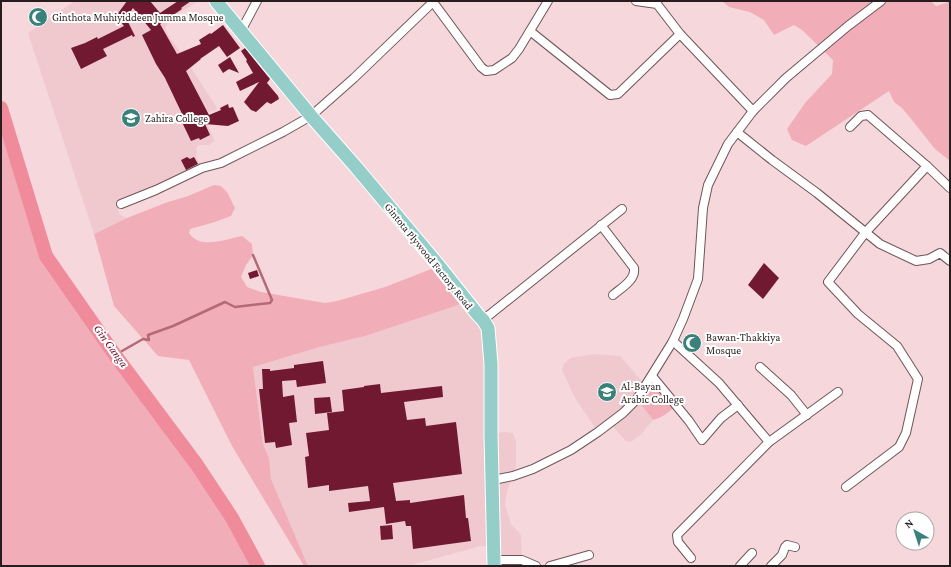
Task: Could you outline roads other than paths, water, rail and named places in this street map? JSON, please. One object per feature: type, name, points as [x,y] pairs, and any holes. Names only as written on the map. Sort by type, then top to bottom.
[{"type":"main road","name":"Gintota Plywood Factory Road","points":[[216,1],[311,116],[439,266],[488,328],[492,364],[491,434],[494,563]]},
{"type":"street","points":[[241,31],[258,1]]},
{"type":"street","points":[[121,204],[156,190],[202,168],[221,163],[283,132],[311,116],[354,78],[434,2],[481,67],[486,71],[494,70],[512,58],[548,1]]},
{"type":"street","points":[[636,1],[658,4],[680,34],[753,111]]},
{"type":"street","points":[[493,480],[513,476],[533,469],[571,450],[623,413],[637,399],[673,341],[698,279],[703,208],[708,185],[728,144],[753,111],[786,78],[848,26],[881,1]]},
{"type":"street","points":[[530,31],[610,96],[618,94],[680,34]]},
{"type":"street","points":[[850,127],[861,116],[868,115],[950,188]]},
{"type":"street","points":[[737,132],[880,244],[916,261],[929,259],[940,253],[950,261]]},
{"type":"street","points":[[846,487],[899,446],[906,433],[918,379],[896,346],[858,314],[828,282],[865,233],[927,166]]},
{"type":"street","points":[[483,320],[600,225],[622,209]]},
{"type":"street","points":[[600,225],[634,268],[634,272],[629,282],[613,295]]},
{"type":"street","points":[[673,341],[719,383],[768,442]]},
{"type":"street","points":[[760,367],[791,395],[808,415]]},
{"type":"street","points":[[652,376],[689,421],[702,440],[721,418],[738,405]]},
{"type":"street","points":[[691,558],[678,542],[677,535],[768,442],[808,415],[838,392]]},
{"type":"street","points":[[771,566],[782,555],[787,545],[795,547]]},
{"type":"street","points":[[740,566],[752,553]]},
{"type":"street","points":[[550,566],[589,554]]},
{"type":"street","points":[[494,563],[522,560],[536,566]]},
{"type":"waterway","name":"Gin Ganga","points":[[1,108],[46,256],[115,355],[197,465],[232,518],[258,566]]},
{"type":"waterway","points":[[115,355],[143,339],[149,340],[148,335],[173,326],[225,302],[235,307],[270,303],[272,300],[253,255]]},
{"type":"place","name":"Ginthota Muhiyiddeen Jumma Mosque","points":[[38,17]]},
{"type":"place","name":"Zahira College","points":[[131,118]]},
{"type":"place","name":"Bawan-Thakkiya Mosque","points":[[692,343]]},
{"type":"place","name":"Al-Bayan Arabic College","points":[[607,392]]}]
